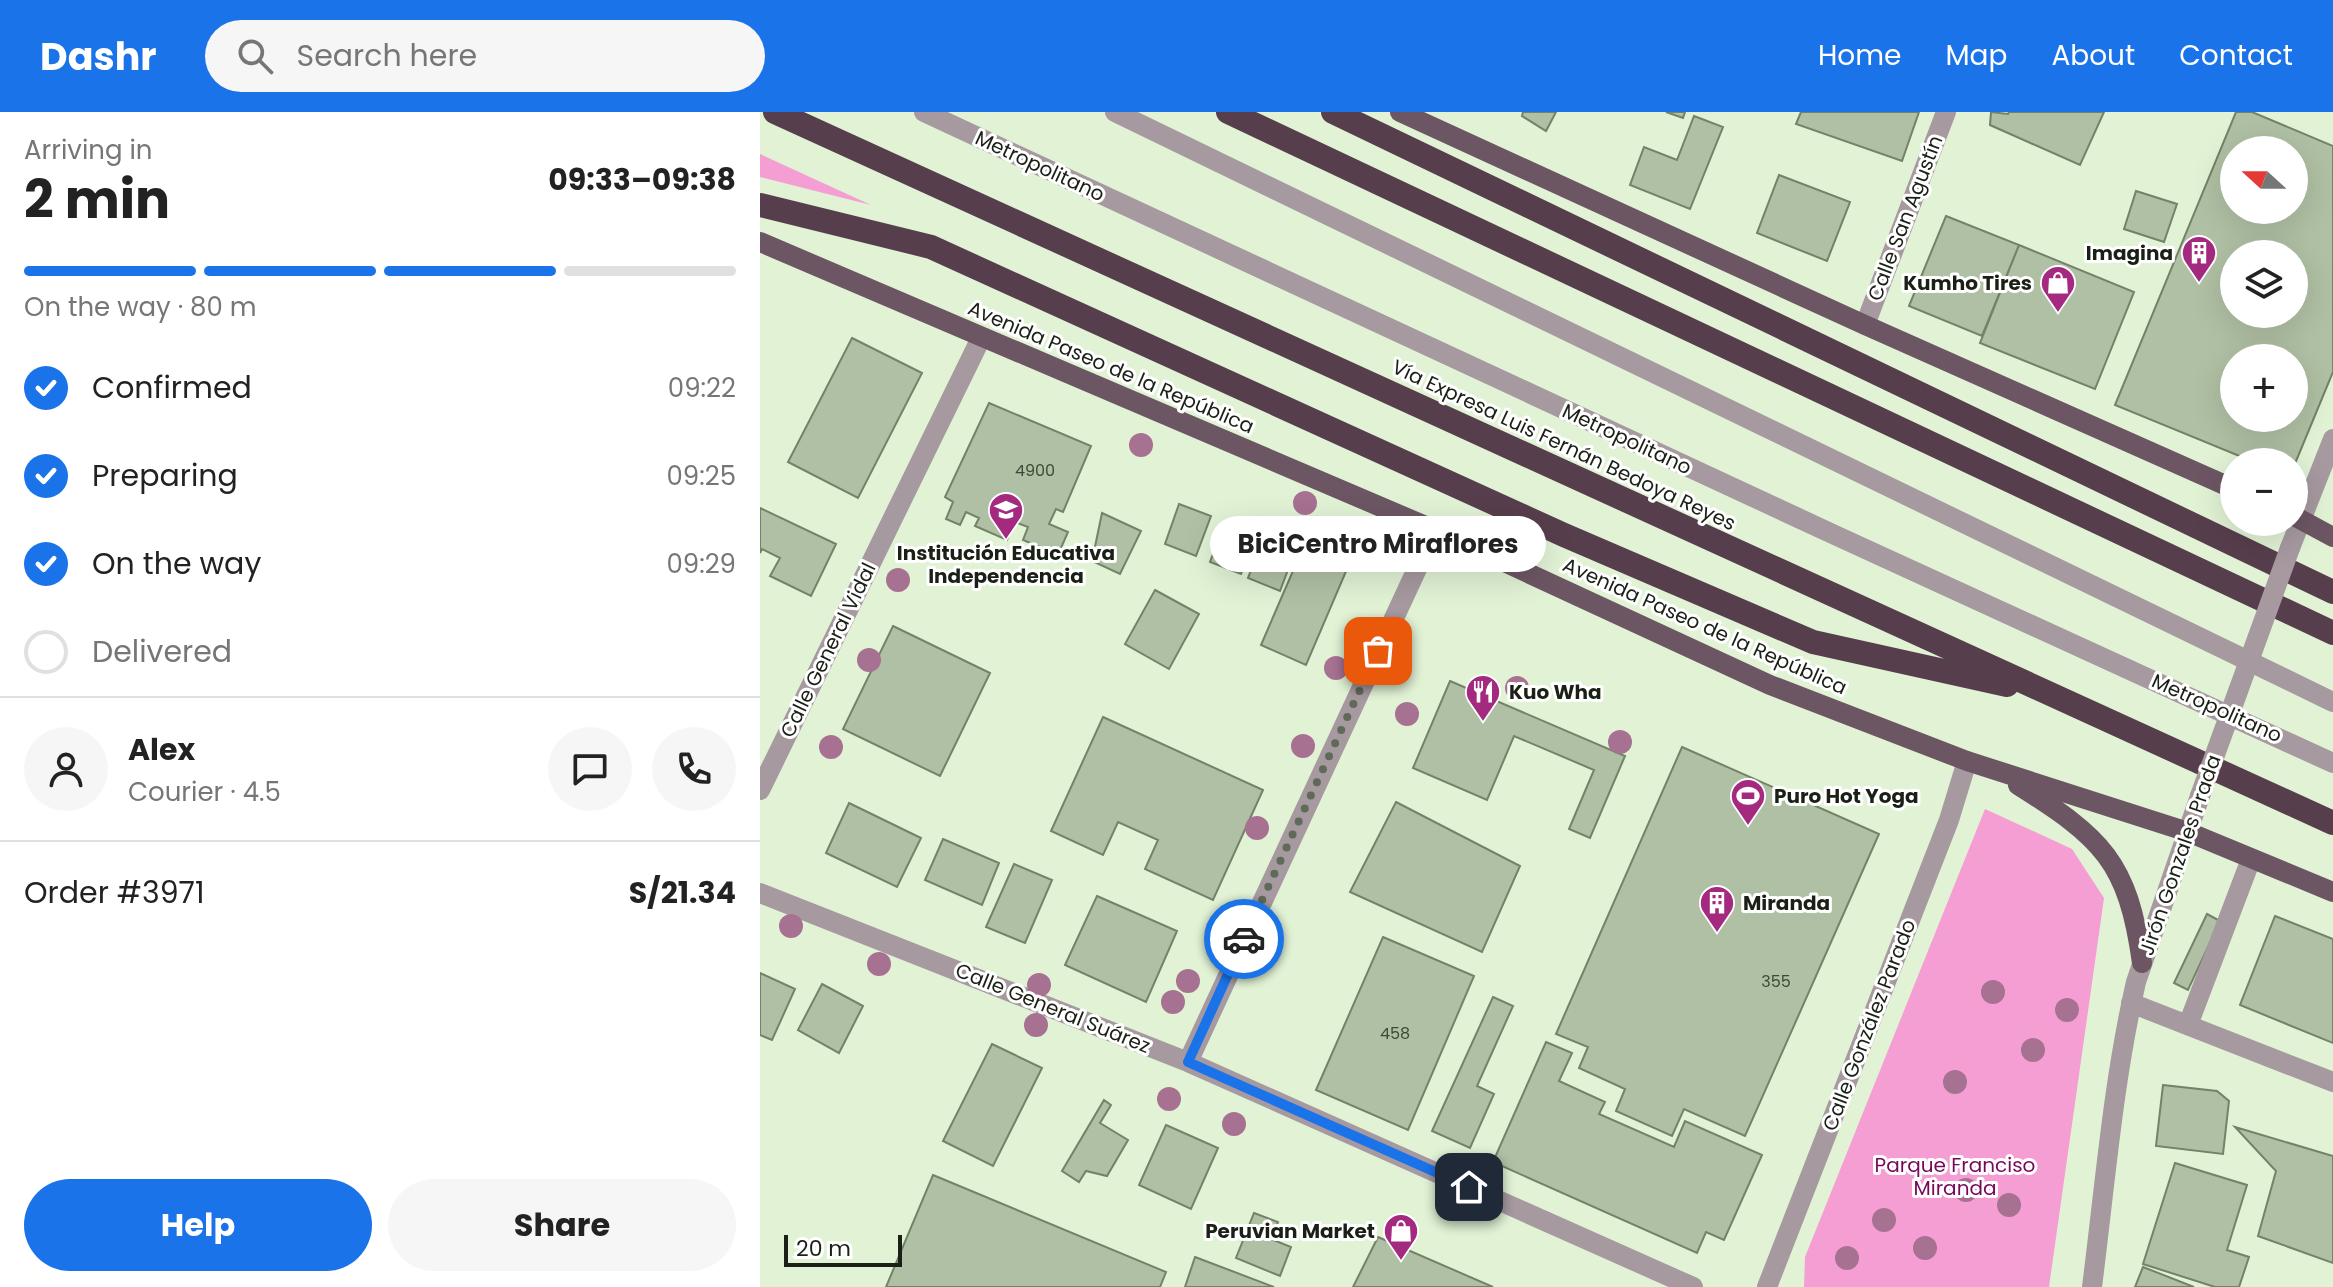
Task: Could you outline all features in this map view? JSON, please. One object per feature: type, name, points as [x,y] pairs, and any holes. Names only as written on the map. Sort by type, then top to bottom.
[{"type":"highway","name":"Vía Expresa Luis Fernán Bedoya Reyes","points":[[775,112],[2333,823]]},
{"type":"highway","points":[[1228,112],[2333,633]]},
{"type":"highway","points":[[1333,112],[2333,592]]},
{"type":"highway","points":[[760,205],[931,247],[1550,529],[1813,642],[2054,696]]},
{"type":"main road","points":[[1400,112],[1865,325],[2220,483]]},
{"type":"main road","name":"Avenida Paseo de la República","points":[[760,242],[1435,530],[1770,685],[1967,761],[2188,832],[2333,892]]},
{"type":"main road","points":[[2308,523],[2333,537]]},
{"type":"main road","points":[[1994,770],[2074,822],[2109,857],[2131,907],[2142,963]]},
{"type":"street","name":"Metropolitano","points":[[924,112],[1822,530],[2333,763]]},
{"type":"street","points":[[1115,112],[2333,702]]},
{"type":"street","name":"Calle San Agustín","points":[[1865,325],[1946,112]]},
{"type":"street","name":"Calle General Vidal","points":[[760,790],[981,338]]},
{"type":"street","name":"Jirón Gonzales Prada","points":[[2308,495],[2333,439]]},
{"type":"street","points":[[1188,1062],[1435,530]]},
{"type":"street","name":"Jirón Gonzales Prada","points":[[2092,1287],[2131,1003],[2142,963],[2293,536]]},
{"type":"street","name":"Calle González Parado","points":[[1767,1287],[1949,820],[1967,761]]},
{"type":"street","points":[[2188,1025],[2251,859]]},
{"type":"street","name":"Calle General Suárez","points":[[760,893],[1188,1062],[1693,1287]]},
{"type":"street","points":[[2131,1003],[2333,1082]]},
{"type":"green space","points":[[760,154],[871,205],[760,177]]},
{"type":"green space","name":"Parque Franciso Miranda","points":[[1985,809],[2072,849],[2104,898],[2049,1287],[1804,1287],[1805,1257]]},
{"type":"building","points":[[1523,112],[1556,112],[1546,131],[1522,116]]},
{"type":"building","points":[[1666,112],[1685,112],[1683,118]]},
{"type":"building","points":[[1801,112],[1919,112],[1902,161],[1796,124]]},
{"type":"building","points":[[1991,112],[2104,112],[2080,165],[1990,125]]},
{"type":"building","name":"Imagina","points":[[2236,112],[2252,112],[2333,146],[2333,372],[2301,448],[2220,448],[2115,405],[2220,151],[2220,224],[2308,224],[2308,136],[2226,136]]},
{"type":"building","points":[[1694,116],[1723,127],[1690,209],[1630,185],[1644,147],[1677,160]]},
{"type":"building","points":[[1779,175],[1850,202],[1827,261],[1757,233]]},
{"type":"building","points":[[2136,191],[2177,204],[2164,242],[2124,229]]},
{"type":"building","points":[[1946,216],[2019,245],[1982,336],[1909,306]]},
{"type":"building","name":"Kumho Tires","points":[[2019,245],[2134,292],[2095,389],[1980,343]]},
{"type":"building","points":[[852,338],[922,373],[858,498],[788,462]]},
{"type":"building","points":[[989,403],[1091,446],[1063,512],[1056,509],[1049,524],[1068,532],[1058,555],[1023,540],[1028,527],[1015,522],[1007,540],[975,526],[979,518],[966,512],[960,525],[946,519],[953,502],[945,497]]},
{"type":"building","points":[[1179,504],[1211,516],[1196,556],[1165,544]]},
{"type":"building","points":[[760,508],[836,544],[811,596],[770,576],[780,558],[762,549],[760,553]]},
{"type":"building","points":[[1102,513],[1141,531],[1120,574],[1092,561]]},
{"type":"building","points":[[1225,522],[1257,534],[1241,574],[1210,562]]},
{"type":"building","points":[[1263,539],[1295,551],[1280,591],[1248,578]]},
{"type":"building","points":[[1302,550],[1347,569],[1306,665],[1261,645]]},
{"type":"building","points":[[1155,590],[1199,614],[1169,669],[1125,644]]},
{"type":"building","points":[[893,626],[990,673],[940,776],[843,729]]},
{"type":"building","points":[[1450,681],[1625,756],[1590,838],[1569,829],[1594,770],[1514,736],[1487,800],[1413,768]]},
{"type":"building","points":[[1103,717],[1263,790],[1213,900],[1145,869],[1158,840],[1118,822],[1103,855],[1051,831]]},
{"type":"building","name":"Miranda","points":[[1682,747],[1879,834],[1745,1136],[1684,1109],[1672,1136],[1616,1111],[1625,1089],[1579,1068],[1588,1047],[1556,1034]]},
{"type":"building","points":[[1396,802],[1520,866],[1482,952],[1350,892]]},
{"type":"building","points":[[849,803],[921,838],[897,887],[826,853]]},
{"type":"building","points":[[943,839],[999,863],[982,905],[925,880]]},
{"type":"building","points":[[1014,864],[1052,880],[1025,943],[986,927]]},
{"type":"building","points":[[1097,896],[1177,931],[1146,1002],[1065,965]]},
{"type":"building","points":[[2207,914],[2220,921],[2188,990],[2174,983]]},
{"type":"building","points":[[2275,916],[2333,939],[2333,1043],[2240,1005]]},
{"type":"building","points":[[1383,937],[1474,976],[1408,1130],[1316,1090]]},
{"type":"building","points":[[760,973],[795,989],[772,1040],[760,1035]]},
{"type":"building","points":[[822,984],[863,1006],[839,1053],[798,1030]]},
{"type":"building","points":[[1493,997],[1513,1006],[1477,1086],[1494,1094],[1470,1148],[1432,1131]]},
{"type":"building","points":[[1546,1042],[1572,1053],[1559,1081],[1605,1102],[1599,1114],[1674,1147],[1685,1121],[1762,1155],[1724,1240],[1706,1232],[1697,1253],[1493,1162]]},
{"type":"building","points":[[992,1044],[1042,1068],[993,1166],[943,1141]]},
{"type":"building","points":[[2163,1085],[2217,1091],[2229,1101],[2223,1154],[2156,1146]]},
{"type":"building","points":[[1104,1100],[1111,1105],[1100,1123],[1128,1140],[1107,1176],[1086,1171],[1079,1182],[1062,1171]]},
{"type":"building","points":[[1166,1125],[1218,1148],[1191,1209],[1139,1185]]},
{"type":"building","points":[[2235,1127],[2333,1156],[2333,1263],[2258,1236],[2276,1171]]},
{"type":"building","points":[[2175,1163],[2247,1185],[2227,1250],[2249,1257],[2239,1287],[2215,1287],[2143,1264]]},
{"type":"building","points":[[933,1175],[1166,1272],[1160,1287],[886,1287]]},
{"type":"building","points":[[1254,1213],[1278,1222],[1271,1239],[1291,1247],[1280,1276],[1236,1258]]},
{"type":"building","name":"Peruvian Market","points":[[1378,1237],[1493,1287],[1353,1287]]},
{"type":"building","name":"Peruvian Market","points":[[1195,1257],[1274,1287],[1185,1287]]},
{"type":"building","points":[[2143,1267],[2194,1287],[2135,1287]]},
{"type":"way so far","points":[[1244,939],[1378,651]]},
{"type":"place","name":"Imagina","points":[[2199,284]]},
{"type":"place","name":"Kumho Tires","points":[[2058,314]]},
{"type":"place","name":"Institución Educativa Independencia","points":[[1006,541]]},
{"type":"place","name":"BiciCentro Miraflores","points":[[1378,651]]},
{"type":"place","name":"Kuo Wha","points":[[1483,723]]},
{"type":"place","name":"Puro Hot Yoga","points":[[1748,827]]},
{"type":"place","name":"Miranda","points":[[1717,934]]},
{"type":"place","name":"Peruvian Market","points":[[1401,1262]]},
{"type":"route","points":[[1244,939],[1188,1062],[1469,1187]]}]
